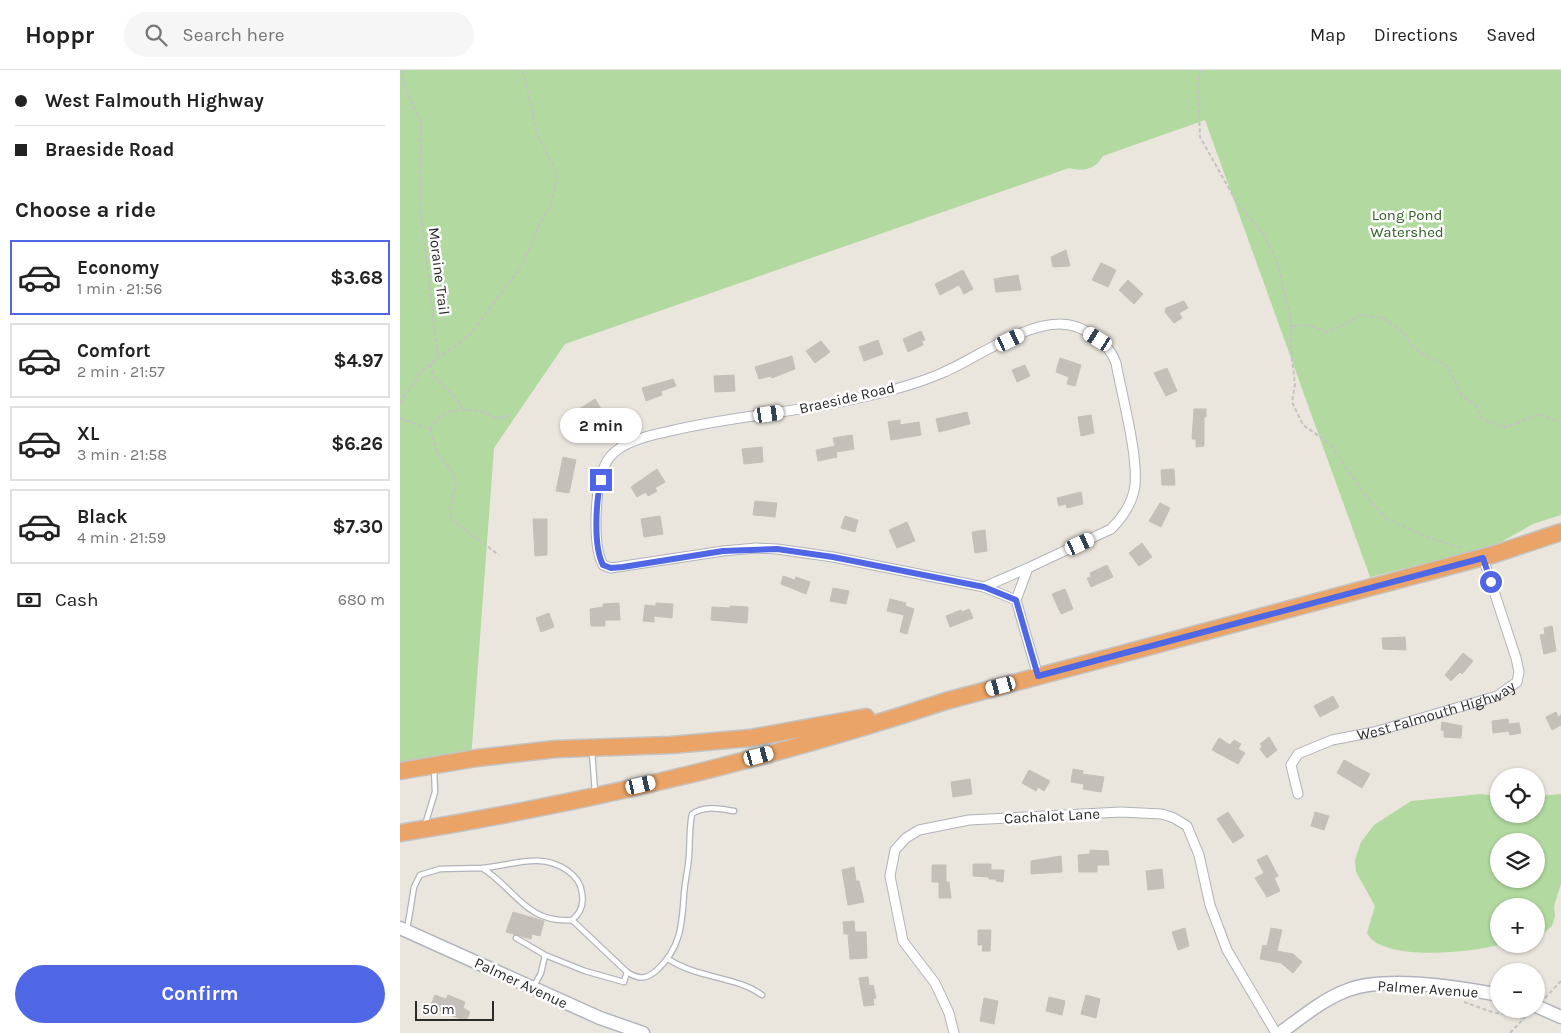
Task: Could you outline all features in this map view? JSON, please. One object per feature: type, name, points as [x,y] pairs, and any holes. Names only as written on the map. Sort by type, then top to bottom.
[{"type":"highway","points":[[400,832],[595,796],[702,771],[843,734],[946,701],[1483,558],[1561,532]]},
{"type":"highway","points":[[400,771],[518,753],[671,745],[750,738],[946,701]]},
{"type":"main road","name":"Palmer Avenue","points":[[404,930],[533,989],[627,1029],[643,1033]]},
{"type":"main road","name":"Palmer Avenue","points":[[1280,1033],[1329,999],[1348,990],[1365,985],[1390,983],[1442,987],[1490,994]]},
{"type":"main road","points":[[1545,1011],[1558,1016]]},
{"type":"street","name":"Braeside Road","points":[[984,587],[1111,529],[1122,518],[1135,487],[1135,468],[1113,354],[1088,333],[1062,324],[1027,332],[941,374],[860,398],[691,425],[641,438],[620,448],[608,459],[604,467],[599,490],[597,520],[600,559],[603,565],[611,568],[723,551],[777,549],[833,557],[984,587],[1016,600]]},
{"type":"street","name":"West Falmouth Highway","points":[[1298,794],[1291,765],[1298,754],[1332,740],[1374,732],[1497,696],[1517,682],[1519,672],[1516,658],[1483,558]]},
{"type":"street","points":[[1028,568],[1016,600],[1038,676]]},
{"type":"street","name":"Cachalot Lane","points":[[954,1033],[949,1013],[935,983],[903,942],[890,876],[891,858],[895,850],[906,838],[919,830],[969,820],[1121,812],[1162,814],[1174,818],[1187,826],[1199,855],[1210,905],[1227,950],[1276,1033]]},
{"type":"lane","points":[[592,748],[595,796]]},
{"type":"lane","points":[[423,829],[436,792],[433,766]]},
{"type":"lane","points":[[482,868],[493,874],[533,912],[546,919],[572,920],[627,972],[636,977],[649,976],[668,959],[678,943],[683,921],[692,814],[707,808],[734,811]]},
{"type":"lane","points":[[404,930],[414,887],[420,875],[440,869],[482,868],[510,862],[539,860],[551,862],[575,876],[582,890],[583,903],[572,920]]},
{"type":"lane","points":[[516,938],[567,965],[613,981],[624,982],[627,972]]},
{"type":"lane","points":[[533,989],[541,973],[545,954]]},
{"type":"lane","points":[[668,959],[705,976],[741,983],[762,995]]},
{"type":"path","name":"Moraine Trail","points":[[402,70],[404,82],[421,123],[420,206],[438,358]]},
{"type":"path","points":[[400,403],[420,374],[430,364],[471,334],[523,264],[554,196],[557,178],[555,169],[537,134],[524,70]]},
{"type":"path","points":[[1200,70],[1198,88],[1200,137],[1236,201],[1264,235],[1276,258],[1292,326],[1290,352],[1295,384],[1292,402],[1303,425],[1330,444],[1366,496],[1387,519],[1433,539],[1463,548]]},
{"type":"path","points":[[1292,326],[1309,325],[1327,332],[1340,324],[1351,322],[1359,315],[1382,318],[1404,333],[1411,344],[1426,356],[1444,364],[1450,370],[1462,396],[1476,405],[1481,418],[1499,426],[1507,427],[1534,416],[1542,415],[1561,423]]},
{"type":"path","points":[[430,364],[432,375],[461,404],[461,411]]},
{"type":"path","points":[[430,429],[444,413],[479,411],[494,417],[505,418],[509,415]]},
{"type":"path","points":[[400,418],[430,429]]},
{"type":"path","points":[[430,429],[438,454],[451,470],[456,483],[450,510],[452,520],[499,555]]},
{"type":"path","points":[[1545,998],[1561,981]]},
{"type":"path","points":[[1461,1000],[1490,1011],[1505,1014],[1512,1013],[1524,1019],[1510,1033]]},
{"type":"green space","name":"Long Pond Watershed","points":[[400,70],[1561,70],[1561,515],[1533,524],[1482,553],[1418,565],[1370,577],[1205,120],[1103,156],[1093,167],[1080,170],[1069,168],[565,344],[494,448],[471,759],[400,771]]},
{"type":"green space","points":[[1481,794],[1490,795],[1490,823],[1545,823],[1545,795],[1561,794],[1561,884],[1554,906],[1555,916],[1552,926],[1545,932],[1545,898],[1490,898],[1490,947],[1430,953],[1409,952],[1376,942],[1367,933],[1375,906],[1356,872],[1355,860],[1361,842],[1374,825],[1411,801]]},
{"type":"building","points":[[1066,250],[1070,266],[1053,267],[1051,257]]},
{"type":"building","points":[[1101,263],[1116,270],[1108,287],[1092,280]]},
{"type":"building","points":[[963,270],[973,289],[964,294],[959,285],[940,295],[935,284]]},
{"type":"building","points":[[1018,275],[1021,290],[996,292],[994,279]]},
{"type":"building","points":[[1128,280],[1143,294],[1134,304],[1119,290]]},
{"type":"building","points":[[1184,301],[1188,308],[1179,313],[1182,318],[1174,323],[1165,312],[1166,308]]},
{"type":"building","points":[[921,331],[925,340],[922,341],[923,345],[908,352],[903,339]]},
{"type":"building","points":[[878,340],[883,354],[864,361],[859,347]]},
{"type":"building","points":[[821,341],[830,352],[815,363],[806,351]]},
{"type":"building","points":[[792,356],[795,369],[772,378],[771,376],[759,379],[755,367]]},
{"type":"building","points":[[1060,358],[1081,365],[1075,386],[1067,384],[1069,377],[1056,372]]},
{"type":"building","points":[[1025,365],[1030,376],[1017,382],[1012,370]]},
{"type":"building","points":[[1167,368],[1177,391],[1166,396],[1154,373]]},
{"type":"building","points":[[734,375],[735,391],[715,392],[714,376]]},
{"type":"building","points":[[673,379],[676,386],[661,391],[662,395],[646,401],[642,388]]},
{"type":"building","points":[[595,399],[603,412],[597,416],[599,419],[589,424],[579,409]]},
{"type":"building","points":[[1194,409],[1206,409],[1206,417],[1204,417],[1204,446],[1196,447],[1196,439],[1192,439]]},
{"type":"building","points":[[967,412],[970,424],[939,432],[936,419]]},
{"type":"building","points":[[1091,415],[1094,433],[1081,436],[1078,417]]},
{"type":"building","points":[[900,420],[900,425],[919,422],[921,435],[891,440],[888,422]]},
{"type":"building","points":[[852,435],[854,449],[836,452],[837,457],[818,461],[816,450],[835,446],[833,438]]},
{"type":"building","points":[[762,447],[763,462],[744,464],[742,449]]},
{"type":"building","points":[[563,457],[576,460],[569,493],[556,491]]},
{"type":"building","points":[[657,469],[665,482],[655,488],[657,491],[648,496],[646,492],[637,497],[631,487]]},
{"type":"building","points":[[1174,469],[1175,485],[1162,485],[1161,470]]},
{"type":"building","points":[[1081,492],[1083,504],[1067,508],[1066,504],[1059,506],[1057,498]]},
{"type":"building","points":[[755,501],[777,503],[775,517],[753,515]]},
{"type":"building","points":[[1160,503],[1170,508],[1161,527],[1149,521]]},
{"type":"building","points":[[660,516],[663,534],[644,537],[641,519]]},
{"type":"building","points":[[845,516],[858,520],[855,532],[841,528]]},
{"type":"building","points":[[533,519],[547,519],[547,555],[535,556]]},
{"type":"building","points":[[907,522],[915,541],[897,548],[889,530]]},
{"type":"building","points":[[985,530],[987,551],[975,553],[972,532]]},
{"type":"building","points":[[1142,543],[1152,557],[1139,566],[1129,553]]},
{"type":"building","points":[[1107,565],[1113,577],[1091,587],[1087,578],[1091,577],[1090,573]]},
{"type":"building","points":[[783,576],[795,580],[796,577],[810,582],[806,594],[781,584]]},
{"type":"building","points":[[833,588],[849,591],[846,604],[830,601]]},
{"type":"building","points":[[1065,589],[1073,609],[1061,614],[1052,594]]},
{"type":"building","points":[[890,599],[906,603],[905,606],[914,609],[907,634],[900,632],[904,615],[887,611]]},
{"type":"building","points":[[619,603],[620,620],[605,620],[605,626],[591,626],[590,609],[603,607],[603,604]]},
{"type":"building","points":[[656,603],[673,604],[672,618],[654,616],[654,622],[643,621],[645,605],[656,606]]},
{"type":"building","points":[[730,606],[748,607],[747,623],[711,620],[712,607],[730,608]]},
{"type":"building","points":[[969,609],[973,618],[950,627],[946,616]]},
{"type":"building","points":[[549,613],[554,627],[541,632],[536,618]]},
{"type":"building","points":[[1552,626],[1556,651],[1544,654],[1540,635],[1545,634],[1544,628]]},
{"type":"building","points":[[1405,637],[1406,650],[1383,649],[1382,638]]},
{"type":"building","points":[[1463,653],[1473,661],[1462,674],[1460,672],[1451,681],[1445,675]]},
{"type":"building","points":[[1333,696],[1339,707],[1320,717],[1314,706]]},
{"type":"building","points":[[1556,712],[1558,717],[1561,715],[1561,725],[1552,730],[1546,717]]},
{"type":"building","points":[[1508,719],[1509,724],[1519,723],[1521,733],[1510,735],[1509,731],[1493,733],[1492,721]]},
{"type":"building","points":[[1442,722],[1462,726],[1461,738],[1444,737],[1444,731],[1441,730]]},
{"type":"building","points":[[1269,737],[1277,750],[1267,758],[1260,749],[1262,746],[1260,744]]},
{"type":"building","points":[[1219,738],[1230,745],[1234,740],[1241,744],[1238,749],[1245,753],[1238,764],[1212,750]]},
{"type":"building","points":[[1344,760],[1370,774],[1362,788],[1337,773]]},
{"type":"building","points":[[1073,769],[1083,771],[1082,774],[1104,777],[1101,792],[1083,789],[1084,784],[1071,782]]},
{"type":"building","points":[[1029,770],[1050,781],[1044,791],[1038,787],[1036,791],[1022,783]]},
{"type":"building","points":[[970,779],[972,794],[953,797],[951,782]]},
{"type":"building","points":[[1228,812],[1244,836],[1233,843],[1217,819]]},
{"type":"building","points":[[1315,812],[1329,816],[1324,830],[1311,826]]},
{"type":"building","points":[[1090,850],[1108,851],[1109,865],[1097,865],[1097,872],[1079,872],[1078,855],[1090,854]]},
{"type":"building","points":[[1267,855],[1278,876],[1274,878],[1280,891],[1267,897],[1255,878],[1264,873],[1257,860]]},
{"type":"building","points":[[1061,856],[1062,872],[1031,874],[1031,861]]},
{"type":"building","points":[[973,864],[991,864],[991,870],[1004,870],[1003,882],[989,879],[989,877],[973,876]]},
{"type":"building","points":[[932,865],[946,865],[946,882],[949,882],[951,898],[939,898],[939,882],[932,882]]},
{"type":"building","points":[[854,867],[856,881],[859,881],[864,902],[848,905],[842,870]]},
{"type":"building","points":[[1162,869],[1164,888],[1148,890],[1146,871]]},
{"type":"building","points":[[513,912],[544,921],[540,936],[532,934],[531,939],[506,932]]},
{"type":"building","points":[[854,921],[855,932],[866,932],[867,958],[850,959],[848,934],[844,934],[843,922]]},
{"type":"building","points":[[1185,928],[1189,946],[1178,950],[1172,932]]},
{"type":"building","points":[[1271,928],[1282,930],[1277,951],[1293,954],[1302,962],[1293,973],[1281,963],[1260,959],[1263,945],[1267,946]]},
{"type":"building","points":[[978,930],[991,930],[990,951],[982,951],[983,945],[978,945]]},
{"type":"building","points":[[868,977],[869,986],[873,985],[876,998],[873,999],[874,1005],[864,1006],[859,978]]},
{"type":"building","points":[[435,995],[446,999],[448,995],[465,1002],[463,1008],[470,1012],[466,1021],[430,1007]]},
{"type":"building","points":[[1086,995],[1100,999],[1096,1018],[1081,1014]]},
{"type":"building","points":[[1049,997],[1065,1001],[1062,1015],[1046,1011]]},
{"type":"building","points":[[984,998],[998,1001],[994,1024],[980,1021]]},
{"type":"route","points":[[601,480],[597,520],[600,559],[603,565],[611,568],[623,567],[723,551],[756,548],[777,549],[833,557],[984,587],[1016,600],[1038,676],[1483,558],[1491,582]]}]
